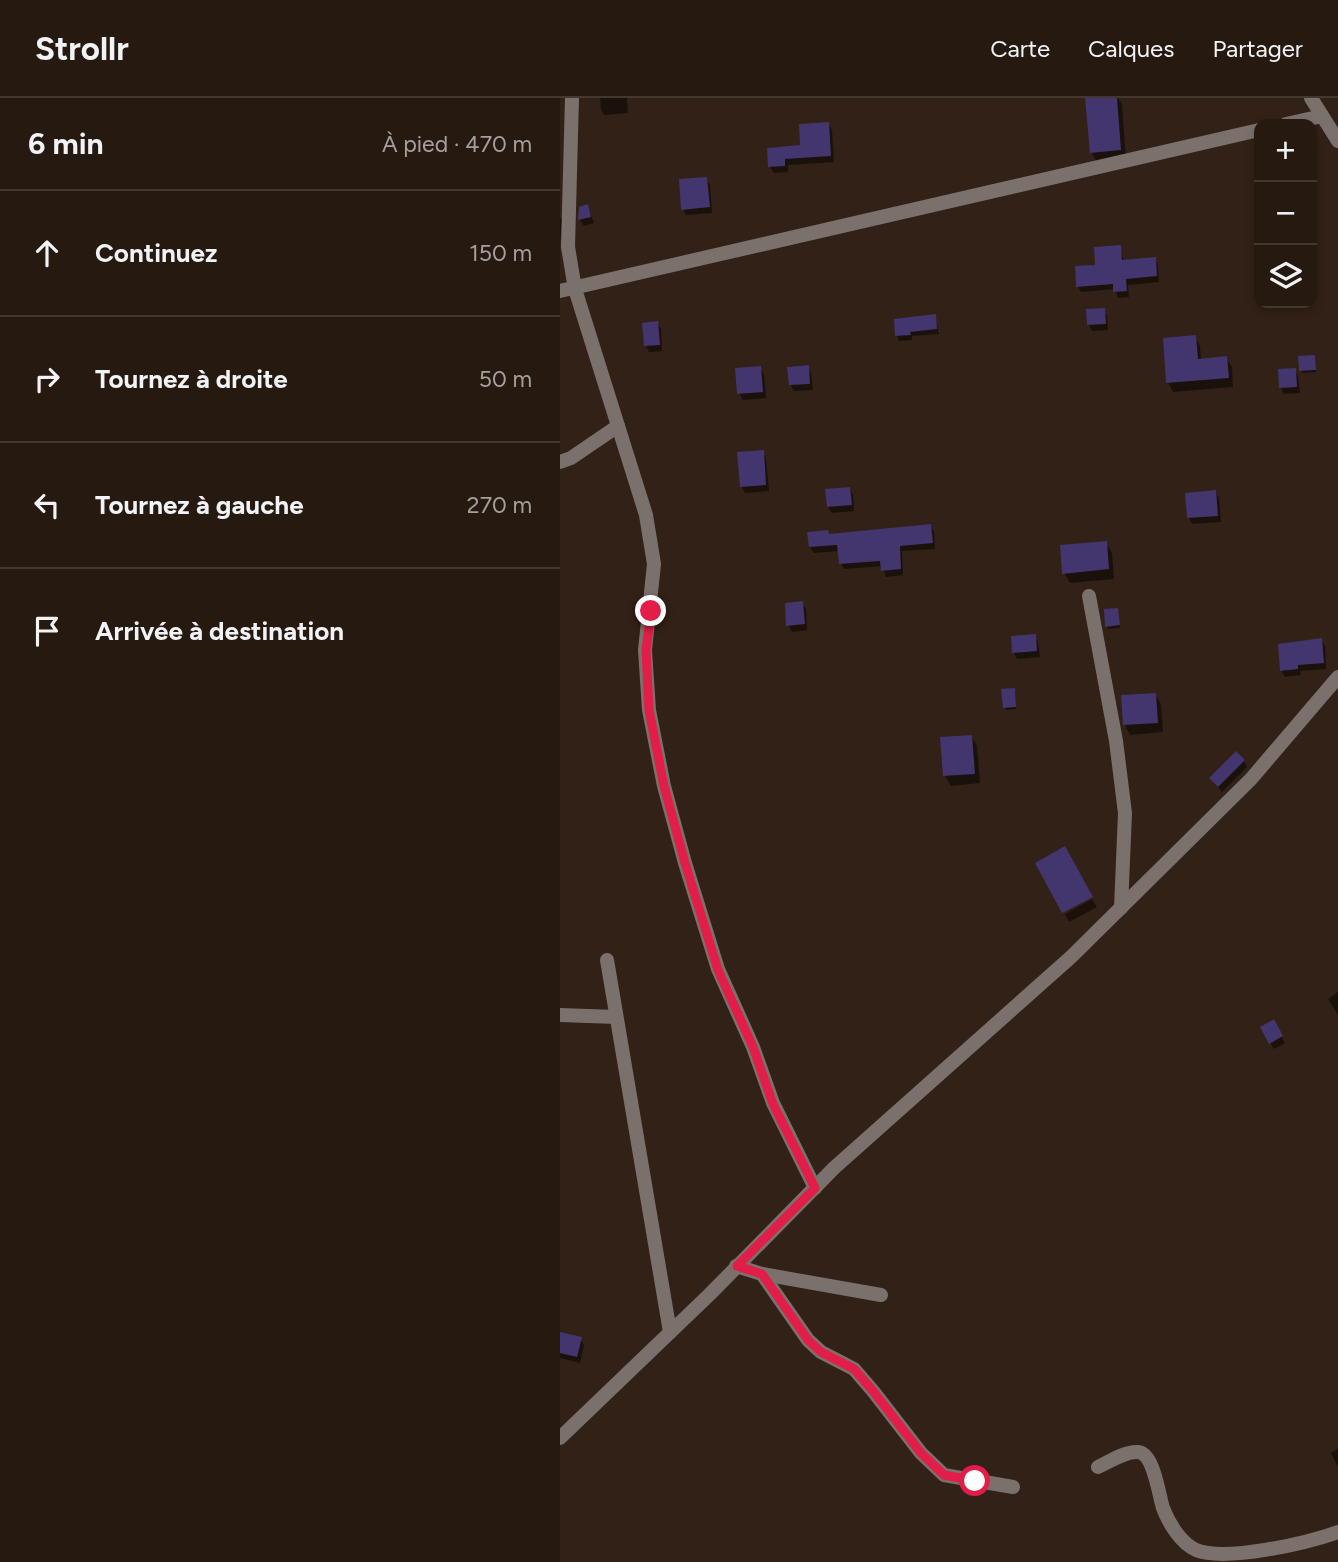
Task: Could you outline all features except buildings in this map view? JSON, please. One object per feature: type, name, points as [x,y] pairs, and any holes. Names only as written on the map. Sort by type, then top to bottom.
[{"type":"street","points":[[572,98],[567,290],[618,426],[646,515],[654,564],[646,650],[649,710],[664,786],[718,970],[753,1047],[773,1104],[815,1188]]},
{"type":"street","points":[[1311,98],[1338,141]]},
{"type":"street","points":[[1308,119],[1322,116]]},
{"type":"street","points":[[567,290],[1254,132]]},
{"type":"street","points":[[560,462],[618,426]]},
{"type":"street","points":[[1089,596],[1116,741],[1125,813],[1121,908]]},
{"type":"street","points":[[560,1438],[834,1168],[1071,957],[1251,779],[1338,677]]},
{"type":"street","points":[[607,960],[670,1332]]},
{"type":"street","points":[[560,1015],[617,1017]]},
{"type":"street","points":[[737,1266],[762,1274],[881,1295]]},
{"type":"street","points":[[762,1274],[808,1340],[821,1352],[854,1369],[921,1453],[944,1475],[1013,1487]]},
{"type":"street","points":[[1098,1467],[1127,1454],[1144,1454],[1152,1469],[1164,1510],[1176,1533],[1196,1550],[1227,1555],[1270,1551],[1338,1532]]},
{"type":"route","points":[[651,611],[646,650],[649,710],[664,786],[685,863],[718,970],[753,1047],[773,1104],[815,1188],[737,1266],[762,1274],[808,1340],[821,1352],[854,1369],[921,1453],[944,1475],[975,1481]]}]
